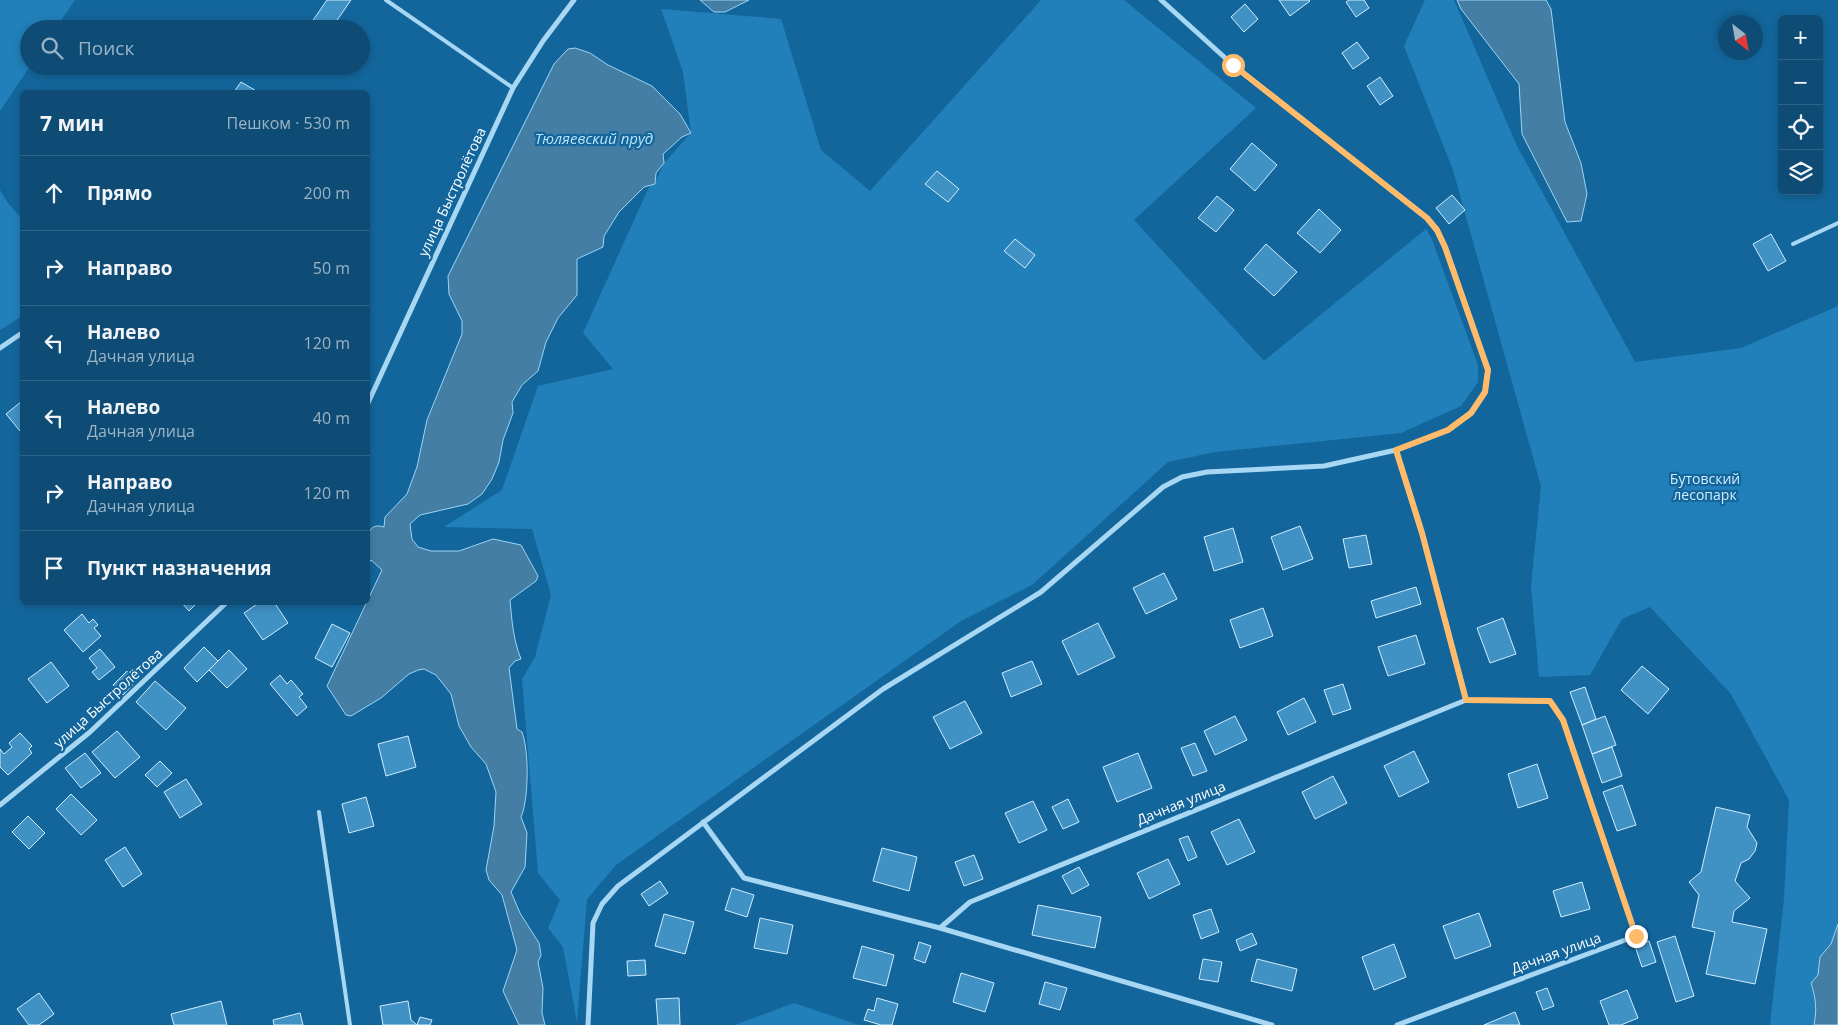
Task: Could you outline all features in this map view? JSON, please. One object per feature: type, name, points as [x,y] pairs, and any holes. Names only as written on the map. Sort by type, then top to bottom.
[{"type":"street","name":"улица Быстролётова","points":[[370,399],[513,88],[543,41],[574,0]]},
{"type":"street","points":[[589,1024],[594,923],[602,904],[618,886],[883,689],[1041,592],[1163,487],[1182,477],[1207,472],[1324,466],[1396,450],[1448,430],[1471,413],[1485,392],[1488,370],[1445,247],[1437,230],[1427,218],[1233,65],[1161,0]]},
{"type":"street","points":[[0,348],[20,334]]},
{"type":"street","points":[[1396,450],[1422,533],[1466,700]]},
{"type":"street","name":"улица Быстролётова","points":[[0,805],[90,732],[224,605]]},
{"type":"street","name":"Дачная улица","points":[[940,928],[970,902],[1466,700],[1550,701],[1563,720],[1636,936],[1397,1025]]},
{"type":"street","points":[[703,822],[744,878],[940,928],[1272,1025]]},
{"type":"lane","points":[[386,0],[513,88]]},
{"type":"lane","points":[[1793,244],[1838,222]]},
{"type":"lane","points":[[320,812],[350,1025]]},
{"type":"green space","points":[[0,0],[75,0],[61,20],[20,20],[20,75],[24,75],[0,111]]},
{"type":"green space","points":[[1041,0],[1124,0],[1256,108],[1134,220],[1264,361],[1426,229],[1431,237],[1478,365],[1478,382],[1461,406],[1401,433],[1215,452],[1168,462],[1032,585],[961,621],[616,865],[587,899],[577,1022],[563,947],[548,928],[560,900],[538,873],[522,679],[535,657],[551,595],[532,529],[444,527],[502,490],[538,386],[613,369],[583,333],[649,187],[655,183],[664,163],[691,133],[683,72],[661,9],[781,19],[821,150],[870,191]]},
{"type":"green space","name":"Бутовский лесопарк","points":[[1425,0],[1454,0],[1517,146],[1635,362],[1741,348],[1838,306],[1838,924],[1831,944],[1820,957],[1818,975],[1811,983],[1816,1004],[1814,1025],[1770,1025],[1784,899],[1789,800],[1731,694],[1650,607],[1622,619],[1590,675],[1539,677],[1531,586],[1541,486],[1453,170],[1404,46]]},
{"type":"green space","points":[[0,190],[20,217],[20,317],[0,330]]},
{"type":"green space","points":[[794,1003],[859,1025],[735,1025]]},
{"type":"water","points":[[700,0],[749,0],[725,12],[714,12]]},
{"type":"water","points":[[1457,0],[1546,0],[1551,9],[1565,122],[1581,163],[1587,194],[1581,221],[1567,222],[1522,134],[1519,84],[1461,9]]},
{"type":"water","name":"Тюляевский пруд","points":[[575,48],[590,53],[608,65],[652,86],[680,114],[691,133],[682,137],[663,154],[664,163],[656,173],[655,184],[644,187],[619,212],[604,236],[603,247],[577,259],[577,295],[558,318],[546,342],[538,371],[522,385],[512,402],[513,413],[503,440],[499,462],[492,479],[482,494],[468,504],[420,515],[410,524],[412,539],[418,547],[431,551],[459,551],[493,539],[521,545],[538,576],[536,581],[510,600],[512,623],[521,659],[515,661],[509,668],[517,729],[522,732],[526,750],[527,774],[526,799],[521,817],[527,833],[525,867],[511,892],[520,913],[539,943],[541,955],[538,962],[543,988],[542,1013],[545,1025],[519,1025],[503,991],[517,950],[502,895],[489,880],[486,870],[494,826],[496,792],[486,764],[471,747],[459,726],[451,694],[436,675],[424,669],[418,670],[409,674],[381,698],[351,716],[346,715],[327,686],[365,605],[370,605],[370,595],[382,570],[371,560],[370,562],[370,531],[377,526],[384,527],[385,517],[407,494],[417,467],[427,420],[462,334],[462,321],[449,294],[448,276],[554,64],[568,49]]},
{"type":"water","points":[[1838,924],[1838,1025],[1814,1025],[1816,1014],[1811,983],[1818,975],[1820,957],[1831,944]]},
{"type":"building","points":[[327,0],[351,0],[337,20],[313,20]]},
{"type":"building","points":[[1279,0],[1309,0],[1310,1],[1290,16]]},
{"type":"building","points":[[1349,0],[1364,0],[1369,8],[1356,17],[1346,2]]},
{"type":"building","points":[[1245,4],[1258,19],[1244,32],[1231,17]]},
{"type":"building","points":[[1357,42],[1369,58],[1353,69],[1342,53]]},
{"type":"building","points":[[1380,77],[1393,96],[1380,105],[1367,86]]},
{"type":"building","points":[[241,82],[255,90],[235,90]]},
{"type":"building","points":[[1252,143],[1277,165],[1255,191],[1230,169]]},
{"type":"building","points":[[937,171],[959,189],[948,202],[925,184]]},
{"type":"building","points":[[1452,195],[1465,210],[1449,224],[1436,208]]},
{"type":"building","points":[[1217,196],[1234,210],[1216,232],[1198,218]]},
{"type":"building","points":[[1319,209],[1341,230],[1320,253],[1297,233]]},
{"type":"building","points":[[1771,234],[1786,261],[1768,271],[1753,244]]},
{"type":"building","points":[[1015,239],[1035,255],[1025,268],[1004,251]]},
{"type":"building","points":[[1266,244],[1297,272],[1274,296],[1244,269]]},
{"type":"building","points":[[20,403],[20,431],[6,414]]},
{"type":"building","points":[[1300,526],[1313,559],[1283,570],[1271,537]]},
{"type":"building","points":[[1233,528],[1243,562],[1214,571],[1204,537]]},
{"type":"building","points":[[1366,535],[1372,564],[1349,568],[1343,539]]},
{"type":"building","points":[[1164,573],[1177,599],[1146,614],[1133,588]]},
{"type":"building","points":[[1416,587],[1421,604],[1376,618],[1371,601]]},
{"type":"building","points":[[184,605],[195,605],[189,611]]},
{"type":"building","points":[[256,605],[276,605],[288,623],[263,640],[244,613]]},
{"type":"building","points":[[1263,608],[1273,636],[1240,648],[1230,620]]},
{"type":"building","points":[[82,614],[89,623],[93,619],[98,625],[94,628],[101,636],[83,652],[64,630]]},
{"type":"building","points":[[1503,618],[1516,654],[1490,663],[1477,628]]},
{"type":"building","points":[[1098,623],[1115,657],[1078,675],[1062,641]]},
{"type":"building","points":[[332,624],[350,633],[332,667],[315,658]]},
{"type":"building","points":[[1416,635],[1425,664],[1388,676],[1378,647]]},
{"type":"building","points":[[204,647],[218,661],[197,682],[184,668]]},
{"type":"building","points":[[100,649],[115,667],[99,680],[92,672],[97,668],[89,658]]},
{"type":"building","points":[[229,650],[247,669],[227,688],[209,670]]},
{"type":"building","points":[[1032,661],[1042,684],[1011,697],[1002,673]]},
{"type":"building","points":[[51,662],[69,686],[47,703],[28,679]]},
{"type":"building","points":[[1642,666],[1669,689],[1648,714],[1621,690]]},
{"type":"building","points":[[127,671],[137,680],[123,695],[113,685]]},
{"type":"building","points":[[280,675],[287,684],[291,680],[303,694],[299,697],[307,707],[297,716],[270,684]]},
{"type":"building","points":[[155,681],[186,708],[166,730],[136,702]]},
{"type":"building","points":[[1343,684],[1351,709],[1333,715],[1324,690]]},
{"type":"building","points":[[1585,687],[1596,719],[1582,725],[1570,692]]},
{"type":"building","points":[[1304,698],[1316,722],[1288,735],[1277,712]]},
{"type":"building","points":[[965,701],[982,733],[950,749],[933,717]]},
{"type":"building","points":[[1235,716],[1247,740],[1215,755],[1204,731]]},
{"type":"building","points":[[1605,716],[1616,745],[1592,754],[1582,725]]},
{"type":"building","points":[[117,731],[140,757],[115,778],[92,752]]},
{"type":"building","points":[[20,733],[32,746],[29,749],[32,753],[8,775],[0,767],[0,749],[4,754],[12,747],[9,743]]},
{"type":"building","points":[[408,736],[416,767],[386,776],[378,744]]},
{"type":"building","points":[[1195,743],[1207,771],[1193,776],[1181,748]]},
{"type":"building","points":[[1612,747],[1622,776],[1602,783],[1592,754]]},
{"type":"building","points":[[1414,751],[1429,782],[1399,797],[1384,766]]},
{"type":"building","points":[[85,753],[101,773],[81,788],[65,768]]},
{"type":"building","points":[[1138,753],[1152,788],[1117,802],[1103,767]]},
{"type":"building","points":[[160,761],[172,773],[157,787],[145,775]]},
{"type":"building","points":[[1537,764],[1548,798],[1518,808],[1508,774]]},
{"type":"building","points":[[1333,776],[1347,803],[1315,819],[1302,792]]},
{"type":"building","points":[[186,779],[202,804],[180,818],[164,792]]},
{"type":"building","points":[[1622,785],[1636,825],[1617,831],[1603,792]]},
{"type":"building","points":[[71,794],[97,820],[81,835],[56,809]]},
{"type":"building","points":[[366,797],[374,826],[349,833],[342,804]]},
{"type":"building","points":[[1068,799],[1079,822],[1063,829],[1052,807]]},
{"type":"building","points":[[1033,801],[1047,830],[1019,843],[1005,813]]},
{"type":"building","points":[[1716,807],[1750,815],[1747,827],[1757,843],[1755,851],[1749,859],[1741,863],[1735,881],[1750,898],[1734,911],[1732,922],[1767,929],[1755,984],[1706,974],[1715,932],[1692,927],[1699,895],[1689,882],[1701,872]]},
{"type":"building","points":[[28,816],[45,833],[29,849],[12,832]]},
{"type":"building","points":[[1239,819],[1255,852],[1227,865],[1211,832]]},
{"type":"building","points":[[1188,836],[1197,857],[1188,861],[1179,839]]},
{"type":"building","points":[[125,847],[142,874],[123,887],[105,860]]},
{"type":"building","points":[[882,848],[917,857],[909,891],[873,881]]},
{"type":"building","points":[[974,855],[983,879],[964,886],[955,862]]},
{"type":"building","points":[[1168,859],[1180,884],[1149,899],[1137,873]]},
{"type":"building","points":[[1079,867],[1089,885],[1072,894],[1062,876]]},
{"type":"building","points":[[660,881],[668,893],[649,906],[641,894]]},
{"type":"building","points":[[1582,882],[1590,909],[1561,917],[1553,891]]},
{"type":"building","points":[[732,888],[754,895],[747,917],[725,910]]},
{"type":"building","points":[[1038,905],[1101,917],[1095,948],[1032,935]]},
{"type":"building","points":[[1211,909],[1219,932],[1201,939],[1193,915]]},
{"type":"building","points":[[1479,913],[1491,946],[1455,959],[1443,926]]},
{"type":"building","points":[[664,914],[694,922],[685,954],[655,946]]},
{"type":"building","points":[[760,918],[793,925],[787,954],[754,948]]},
{"type":"building","points":[[1252,933],[1257,944],[1240,951],[1236,940]]},
{"type":"building","points":[[1675,936],[1694,996],[1676,1002],[1657,942]]},
{"type":"building","points":[[1649,941],[1656,962],[1642,967],[1635,946]]},
{"type":"building","points":[[919,942],[931,946],[925,963],[914,959]]},
{"type":"building","points":[[1394,944],[1406,977],[1374,990],[1362,957]]},
{"type":"building","points":[[862,946],[894,955],[886,986],[853,978]]},
{"type":"building","points":[[1203,959],[1222,962],[1218,982],[1199,979]]},
{"type":"building","points":[[1257,959],[1297,969],[1292,991],[1251,981]]},
{"type":"building","points":[[645,960],[646,975],[628,976],[627,961]]},
{"type":"building","points":[[961,973],[994,983],[985,1012],[953,1002]]},
{"type":"building","points":[[1045,982],[1067,988],[1060,1010],[1039,1004]]},
{"type":"building","points":[[1547,988],[1554,1006],[1543,1010],[1536,992]]},
{"type":"building","points":[[1627,990],[1638,1018],[1621,1025],[1609,1025],[1600,1001]]},
{"type":"building","points":[[39,993],[54,1014],[39,1025],[29,1025],[17,1009]]},
{"type":"building","points":[[679,998],[680,1025],[658,1025],[656,999]]},
{"type":"building","points":[[877,998],[898,1004],[892,1025],[881,1025],[864,1020],[868,1009],[874,1011]]},
{"type":"building","points":[[221,1001],[227,1025],[174,1025],[171,1014]]},
{"type":"building","points":[[408,1001],[411,1020],[417,1025],[383,1025],[380,1006]]},
{"type":"building","points":[[1515,1012],[1520,1025],[1484,1025]]},
{"type":"building","points":[[300,1013],[303,1025],[274,1025],[273,1020]]},
{"type":"building","points":[[420,1017],[432,1020],[430,1025],[417,1025]]},
{"type":"route","points":[[1233,65],[1427,218],[1437,230],[1445,247],[1488,370],[1485,392],[1471,413],[1448,430],[1396,450],[1422,533],[1466,700],[1550,701],[1563,720],[1636,936]]}]
